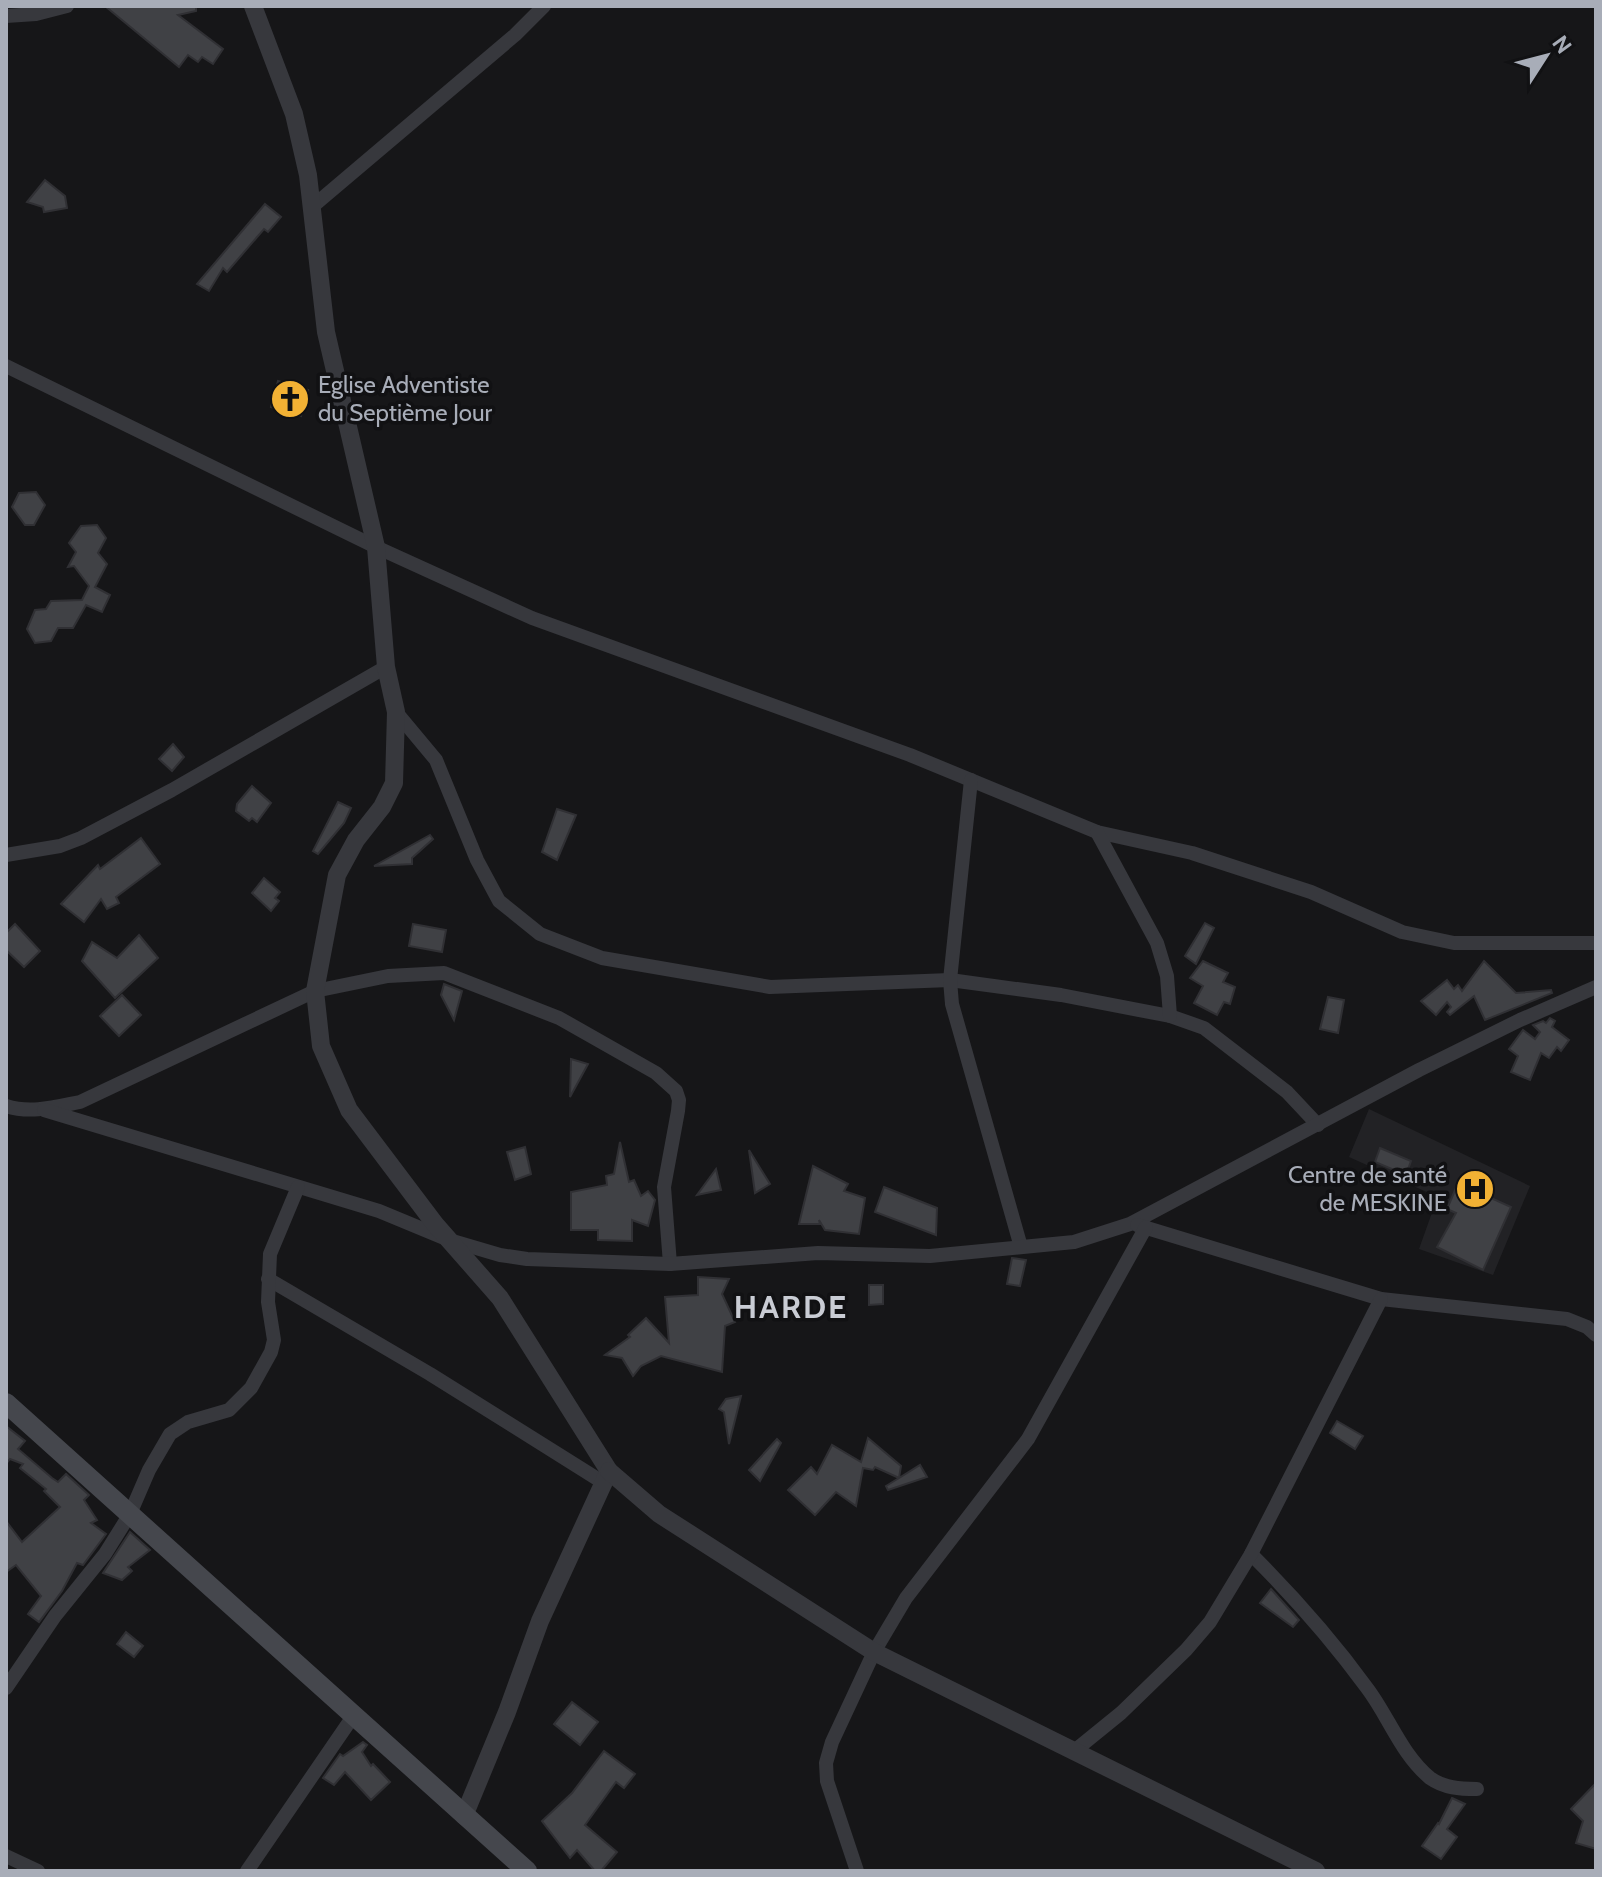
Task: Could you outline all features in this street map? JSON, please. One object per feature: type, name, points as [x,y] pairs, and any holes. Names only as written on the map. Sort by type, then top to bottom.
[{"type":"main road","points":[[6,1403],[527,1871]]},
{"type":"street","points":[[6,16],[36,14],[67,6]]},
{"type":"street","points":[[253,6],[294,114],[308,175],[326,332],[376,547],[386,667],[396,712],[394,783],[382,807],[356,840],[337,875],[315,991],[321,1046],[349,1110],[449,1240],[500,1298],[607,1477]]},
{"type":"street","points":[[312,207],[515,35],[544,6]]},
{"type":"street","points":[[6,366],[376,547],[532,618],[910,755],[1097,832],[1192,853],[1311,892],[1402,932],[1454,943],[1596,943]]},
{"type":"street","points":[[6,855],[60,846],[81,838],[172,790],[386,667]]},
{"type":"street","points":[[396,712],[436,760],[477,860],[499,901],[540,934],[602,958],[770,987],[950,980],[1061,995],[1170,1016],[1204,1028],[1287,1092],[1318,1125]]},
{"type":"street","points":[[971,780],[950,980],[952,1004],[1021,1247]]},
{"type":"street","points":[[1097,832],[1157,943],[1167,976],[1170,1016]]},
{"type":"street","points":[[6,1106],[19,1110],[44,1110],[80,1102],[315,991],[388,976],[444,973],[559,1018],[656,1073],[676,1091],[679,1100],[664,1187],[670,1264]]},
{"type":"street","points":[[44,1110],[379,1211],[449,1240],[500,1255],[527,1259],[670,1264],[818,1253],[930,1256],[1074,1242],[1130,1224],[1457,1051],[1596,987]]},
{"type":"street","points":[[6,1688],[55,1616],[105,1554],[130,1514],[149,1470],[170,1434],[188,1422],[229,1410],[251,1388],[271,1352],[274,1340],[268,1302],[270,1254],[298,1187]]},
{"type":"street","points":[[1130,1224],[1381,1299],[1567,1319],[1587,1327],[1596,1335]]},
{"type":"street","points":[[857,1871],[827,1781],[826,1763],[832,1742],[874,1652],[906,1598],[1028,1439],[1146,1227]]},
{"type":"street","points":[[268,1279],[607,1477],[659,1514],[874,1652],[1316,1871]]},
{"type":"street","points":[[1073,1752],[1121,1713],[1186,1650],[1210,1622],[1251,1554],[1381,1299]]},
{"type":"street","points":[[464,1816],[540,1621],[607,1477]]},
{"type":"street","points":[[1251,1554],[1322,1628],[1370,1691],[1405,1750],[1420,1768],[1434,1781],[1453,1788],[1477,1789]]},
{"type":"street","points":[[247,1871],[354,1715]]},
{"type":"street","points":[[13,1863],[38,1871]]},
{"type":"shaded area","name":"Centre de santé de MESKINE","points":[[1369,1109],[1530,1186],[1493,1275],[1419,1249],[1434,1207],[1429,1193],[1349,1157]]},
{"type":"building","points":[[105,6],[196,6],[196,11],[178,15],[223,49],[213,64],[202,57],[198,62],[188,55],[179,67]]},
{"type":"building","points":[[45,180],[65,196],[67,208],[44,212],[43,207],[27,202]]},
{"type":"building","points":[[265,204],[281,217],[268,232],[264,229],[227,272],[223,268],[209,291],[197,284]]},
{"type":"building","name":"Eglise Adventiste du Septième Jour","points":[[278,381],[308,390],[301,416],[271,407]]},
{"type":"building","points":[[36,492],[45,505],[34,525],[25,525],[12,507],[19,493]]},
{"type":"building","points":[[97,525],[106,538],[98,553],[107,564],[95,587],[110,595],[102,612],[86,605],[73,628],[58,628],[51,641],[35,643],[27,629],[35,610],[46,609],[51,601],[82,600],[89,586],[74,566],[68,567],[76,552],[69,543],[81,526]]},
{"type":"building","points":[[173,744],[184,757],[172,771],[159,759]]},
{"type":"building","points":[[252,786],[271,803],[257,822],[252,818],[249,821],[236,811],[237,804]]},
{"type":"building","points":[[338,802],[351,808],[344,823],[318,854],[313,851]]},
{"type":"building","points":[[557,809],[576,815],[557,860],[542,852]]},
{"type":"building","points":[[430,835],[433,839],[412,858],[412,864],[374,866]]},
{"type":"building","points":[[141,838],[160,864],[116,897],[119,903],[107,909],[101,899],[84,922],[61,904],[98,865],[100,869]]},
{"type":"building","points":[[264,878],[280,892],[275,898],[279,901],[271,911],[252,893]]},
{"type":"building","points":[[1205,923],[1214,928],[1196,964],[1185,956]]},
{"type":"building","points":[[15,924],[40,951],[24,967],[6,950],[6,933]]},
{"type":"building","points":[[413,924],[446,930],[442,952],[409,946]]},
{"type":"building","points":[[139,935],[158,958],[115,998],[82,961],[92,942],[117,958]]},
{"type":"building","points":[[1203,961],[1228,973],[1223,982],[1235,987],[1230,1004],[1224,1002],[1217,1015],[1194,1003],[1203,986],[1190,978]]},
{"type":"building","points":[[1484,961],[1516,993],[1551,990],[1552,993],[1485,1020],[1474,996],[1450,1015],[1447,1012],[1451,1007],[1447,1002],[1436,1015],[1421,1001],[1447,980],[1454,989],[1458,985],[1462,991]]},
{"type":"building","points":[[444,984],[462,991],[454,1020],[441,995]]},
{"type":"building","points":[[122,995],[141,1015],[119,1036],[100,1016]]},
{"type":"building","points":[[1328,997],[1344,1000],[1338,1033],[1320,1029]]},
{"type":"building","points":[[1550,1018],[1555,1021],[1552,1027],[1569,1040],[1561,1051],[1557,1047],[1549,1058],[1541,1053],[1530,1080],[1511,1072],[1518,1056],[1509,1049],[1523,1030],[1535,1039],[1540,1032],[1533,1025],[1543,1021],[1546,1023]]},
{"type":"building","points":[[571,1059],[588,1064],[570,1097]]},
{"type":"building","points":[[620,1142],[629,1182],[634,1180],[641,1196],[648,1191],[655,1200],[648,1226],[632,1220],[632,1241],[598,1240],[598,1230],[571,1230],[571,1192],[607,1185],[606,1176],[614,1174]]},
{"type":"building","points":[[525,1147],[531,1174],[515,1180],[507,1152]]},
{"type":"building","points":[[1380,1148],[1411,1161],[1406,1175],[1375,1162]]},
{"type":"building","points":[[749,1150],[770,1184],[755,1193]]},
{"type":"building","points":[[813,1166],[848,1184],[844,1191],[865,1198],[859,1234],[825,1230],[819,1220],[820,1224],[799,1224]]},
{"type":"building","points":[[716,1169],[721,1190],[697,1195]]},
{"type":"building","points":[[1458,1183],[1511,1207],[1483,1270],[1437,1247],[1456,1213],[1447,1209]]},
{"type":"building","points":[[884,1187],[937,1208],[936,1235],[875,1212]]},
{"type":"building","points":[[1012,1258],[1026,1260],[1020,1286],[1007,1284]]},
{"type":"building","points":[[698,1277],[729,1279],[722,1294],[735,1322],[725,1326],[722,1372],[661,1356],[641,1366],[633,1376],[622,1358],[605,1355],[630,1337],[628,1335],[646,1318],[669,1343],[665,1297],[698,1295]]},
{"type":"building","points":[[869,1285],[883,1285],[883,1304],[869,1305]]},
{"type":"building","points":[[741,1396],[729,1444],[724,1412],[719,1409],[726,1399]]},
{"type":"building","points":[[1337,1421],[1363,1436],[1355,1449],[1330,1433]]},
{"type":"building","points":[[6,1426],[25,1441],[18,1449],[52,1478],[58,1482],[66,1474],[89,1495],[84,1500],[97,1520],[91,1523],[106,1534],[83,1565],[77,1563],[62,1591],[39,1622],[28,1614],[41,1596],[16,1565],[6,1572],[6,1521],[22,1542],[60,1507],[44,1491],[46,1489],[20,1468],[23,1464],[10,1459],[6,1464]]},
{"type":"building","points":[[868,1438],[901,1466],[899,1478],[875,1467],[873,1470],[863,1468],[856,1506],[836,1492],[815,1515],[788,1490],[811,1467],[817,1474],[832,1445],[861,1462]]},
{"type":"building","points":[[777,1439],[781,1443],[760,1481],[749,1470]]},
{"type":"building","points":[[920,1465],[927,1477],[888,1490],[886,1486]]},
{"type":"building","points":[[130,1532],[150,1550],[128,1567],[132,1571],[122,1580],[103,1573]]},
{"type":"building","points":[[1271,1589],[1299,1620],[1293,1627],[1260,1603]]},
{"type":"building","points":[[126,1632],[143,1646],[134,1657],[117,1644]]},
{"type":"building","points":[[572,1702],[598,1722],[580,1745],[554,1724]]},
{"type":"building","points":[[363,1742],[367,1745],[362,1752],[371,1766],[373,1764],[390,1782],[371,1800],[345,1772],[334,1785],[323,1778],[340,1754],[343,1756]]},
{"type":"building","points":[[604,1751],[635,1774],[624,1788],[616,1782],[585,1825],[617,1852],[601,1871],[595,1871],[577,1850],[570,1858],[542,1821],[572,1793]]},
{"type":"building","points":[[1596,1783],[1596,1849],[1576,1843],[1583,1821],[1571,1809]]},
{"type":"building","points":[[1452,1798],[1465,1804],[1447,1829],[1457,1837],[1441,1859],[1422,1846],[1439,1824]]},
{"type":"place","name":"Eglise Adventiste du Septième Jour","points":[[290,399]]},
{"type":"place","name":"Centre de santé de MESKINE","points":[[1475,1189]]},
{"type":"district","name":"HARDE","points":[[791,1307]]}]
